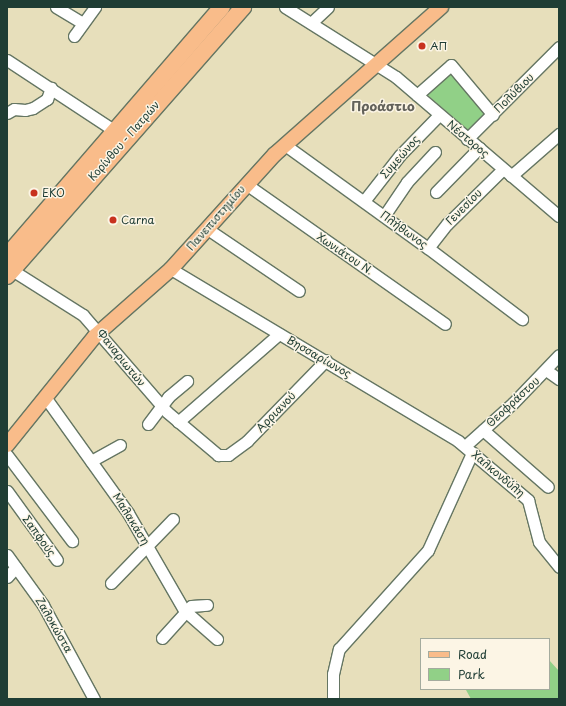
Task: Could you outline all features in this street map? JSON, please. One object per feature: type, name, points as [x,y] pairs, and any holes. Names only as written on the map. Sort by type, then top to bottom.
[{"type":"highway","name":"Κορίνθου - Πατρών","points":[[9,267],[115,131],[222,7]]},
{"type":"highway","name":"Κορίνθου - Πατρών","points":[[9,267],[242,7]]},
{"type":"main road","name":"Πανεπιστημίου","points":[[7,446],[45,397],[99,332],[171,270],[206,228],[246,184],[285,145],[441,7]]},
{"type":"street","points":[[56,7],[83,23]]},
{"type":"street","points":[[74,36],[95,7]]},
{"type":"street","name":"Νέστορος","points":[[285,7],[396,77],[559,216]]},
{"type":"street","points":[[311,24],[328,7]]},
{"type":"street","name":"Πολύβιου","points":[[467,138],[493,114],[559,47]]},
{"type":"street","points":[[7,60],[115,131]]},
{"type":"street","points":[[417,96],[451,65],[493,114]]},
{"type":"street","points":[[7,113],[14,109],[25,110],[33,108],[46,99],[51,88]]},
{"type":"street","name":"Συμεώνος","points":[[364,201],[400,155],[439,115]]},
{"type":"street","name":"Γενεσίου","points":[[428,248],[447,224],[507,172],[559,134]]},
{"type":"street","name":"Πλήθωνος","points":[[285,145],[364,201],[522,319]]},
{"type":"street","points":[[436,192],[479,148]]},
{"type":"street","points":[[384,216],[407,182],[435,152]]},
{"type":"street","name":"Χωνιάτου Ν.","points":[[246,184],[445,324]]},
{"type":"street","points":[[206,228],[299,291]]},
{"type":"street","name":"Φαναριωτών","points":[[9,267],[74,309],[99,332],[162,406],[178,422],[211,451],[222,456]]},
{"type":"street","name":"Βησσαρίωνος","points":[[171,270],[326,360],[468,450]]},
{"type":"street","points":[[178,422],[279,334]]},
{"type":"street","name":"Θεοφράστου","points":[[468,450],[483,430],[546,370],[559,355]]},
{"type":"street","name":"Αρριανού","points":[[222,456],[235,450],[255,433],[326,360]]},
{"type":"street","points":[[546,370],[559,379]]},
{"type":"street","points":[[148,424],[162,406],[186,381]]},
{"type":"street","name":"Μαλακάση","points":[[45,397],[91,461],[147,545],[187,613],[217,640]]},
{"type":"street","points":[[483,430],[548,487]]},
{"type":"street","points":[[91,461],[120,445]]},
{"type":"street","points":[[7,446],[72,541]]},
{"type":"street","points":[[333,699],[333,674],[339,648],[428,550],[468,450]]},
{"type":"street","name":"Χαλκονδύλη","points":[[468,450],[528,500],[539,542],[559,567]]},
{"type":"street","name":"Σαπφούς","points":[[7,491],[57,560]]},
{"type":"street","points":[[111,583],[173,519]]},
{"type":"street","name":"Ζαλοκώστα","points":[[7,555],[43,606],[94,699]]},
{"type":"street","points":[[7,577],[16,568]]},
{"type":"street","points":[[162,638],[193,606],[206,605]]},
{"type":"green space","points":[[450,70],[487,114],[468,130],[424,92]]},
{"type":"green space","points":[[550,661],[559,671],[559,699],[471,699],[466,690],[550,690]]},
{"type":"place","name":"ΑΠ","points":[[422,46]]},
{"type":"place","name":"EKO","points":[[34,193]]},
{"type":"place","name":"Carna","points":[[113,220]]},
{"type":"district","name":"Προάστιο","points":[[383,106]]}]
